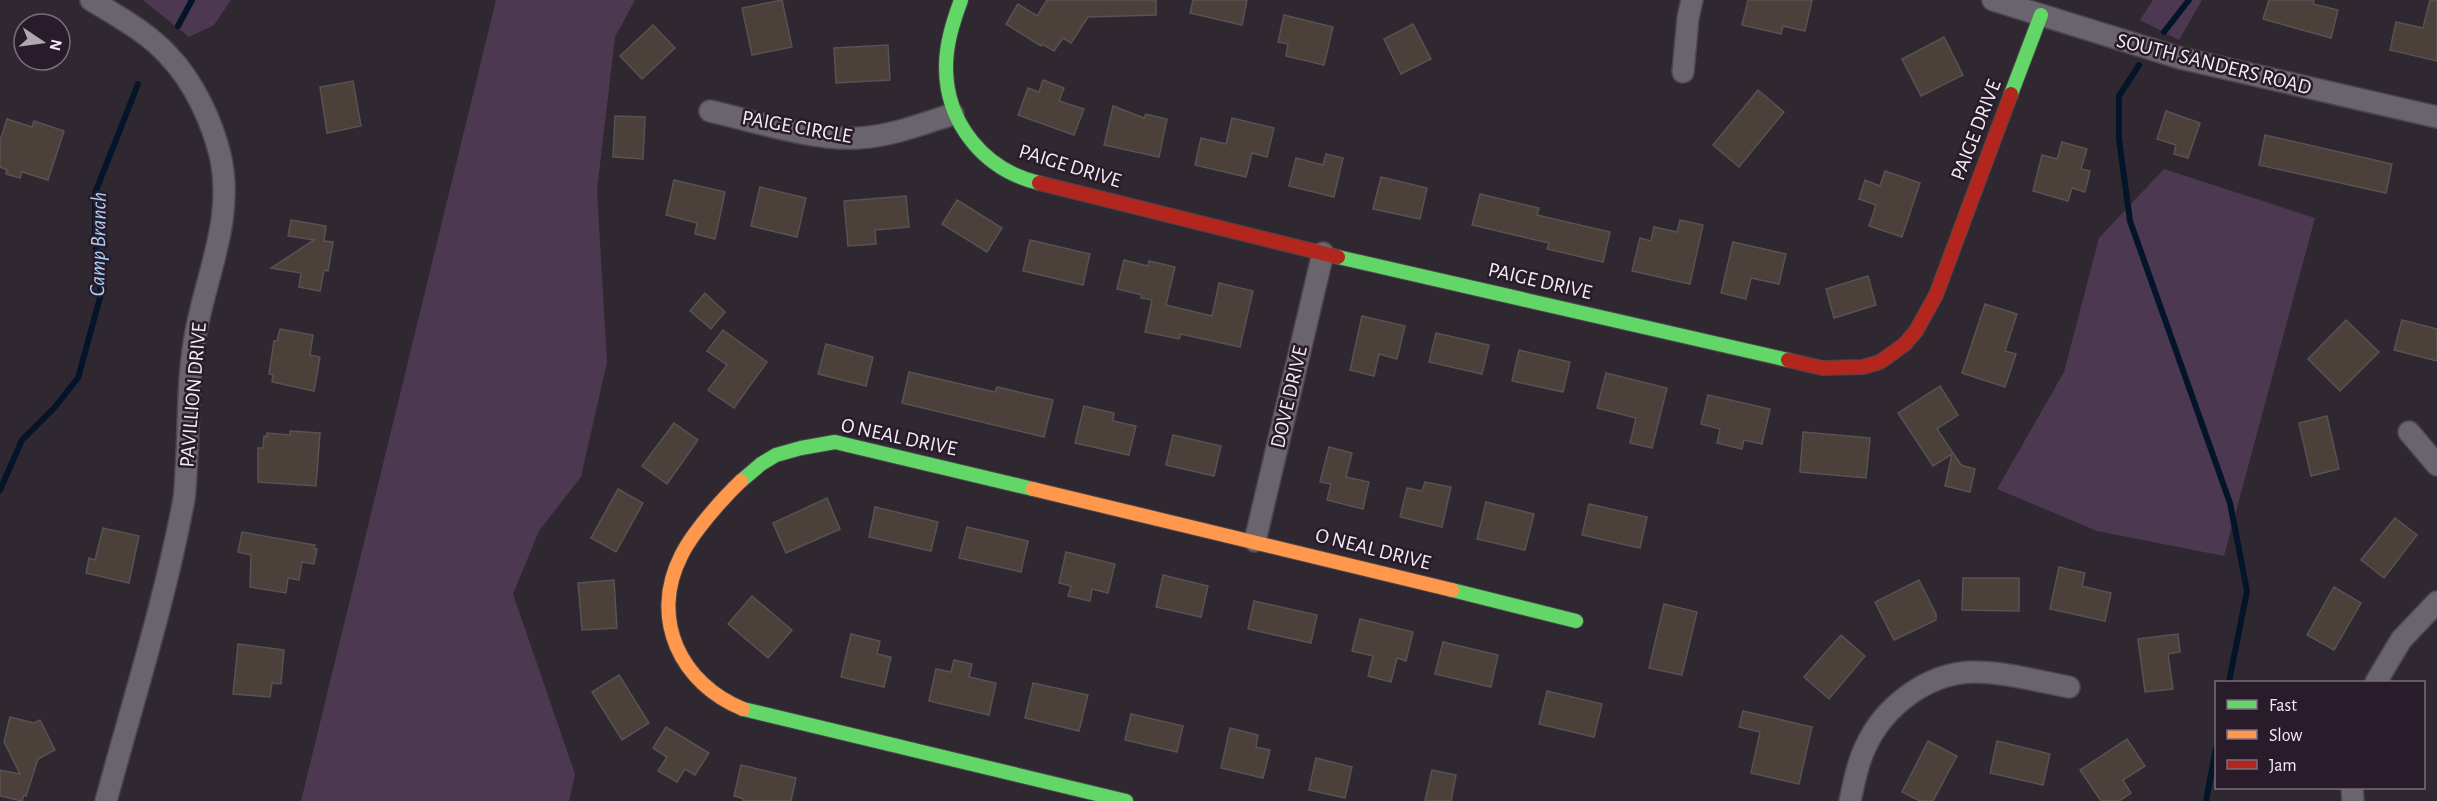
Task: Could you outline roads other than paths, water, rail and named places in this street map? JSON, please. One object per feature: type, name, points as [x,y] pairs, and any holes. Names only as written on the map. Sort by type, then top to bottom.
[{"type":"street","name":"PAVILLION DRIVE","points":[[91,0],[133,26],[168,55],[185,77],[206,113],[221,159],[225,197],[221,235],[196,327],[191,364],[184,496],[160,603],[106,801]]},
{"type":"street","name":"PAIGE DRIVE","points":[[961,0],[950,25],[945,58],[946,90],[952,114],[973,144],[993,162],[1034,182],[1323,253],[1822,368],[1847,370],[1864,368],[1888,359],[1907,344],[1922,325],[1936,295],[2041,15]]},
{"type":"street","points":[[1683,72],[1692,0]]},
{"type":"street","name":"SOUTH SANDERS ROAD","points":[[2002,1],[2180,58],[2437,117]]},
{"type":"street","name":"PAIGE CIRCLE","points":[[710,111],[803,132],[857,138],[902,131],[952,114]]},
{"type":"street","name":"DOVE DRIVE","points":[[1255,541],[1323,253]]},
{"type":"street","points":[[2409,432],[2437,465]]},
{"type":"street","name":"O NEAL DRIVE","points":[[1126,801],[746,710],[720,699],[697,678],[676,648],[669,624],[668,606],[677,562],[687,545],[751,471],[771,458],[796,448],[835,442],[1255,541],[1576,621]]},
{"type":"street","points":[[2377,681],[2401,640],[2437,602]]},
{"type":"street","points":[[1850,801],[1864,748],[1877,726],[1907,695],[1932,682],[1952,675],[1971,672],[2004,674],[2069,687]]},
{"type":"waterway","name":"Camp Branch","points":[[178,26],[192,0]]},
{"type":"waterway","points":[[2164,32],[2189,0]]},
{"type":"waterway","points":[[2139,65],[2119,96],[2119,139],[2130,221],[2230,503],[2247,591],[2229,681]]},
{"type":"waterway","name":"Camp Branch","points":[[0,490],[22,440],[54,408],[78,378],[101,294],[95,242],[95,193],[138,84]]},
{"type":"waterway","points":[[2206,801],[2215,753]]}]
